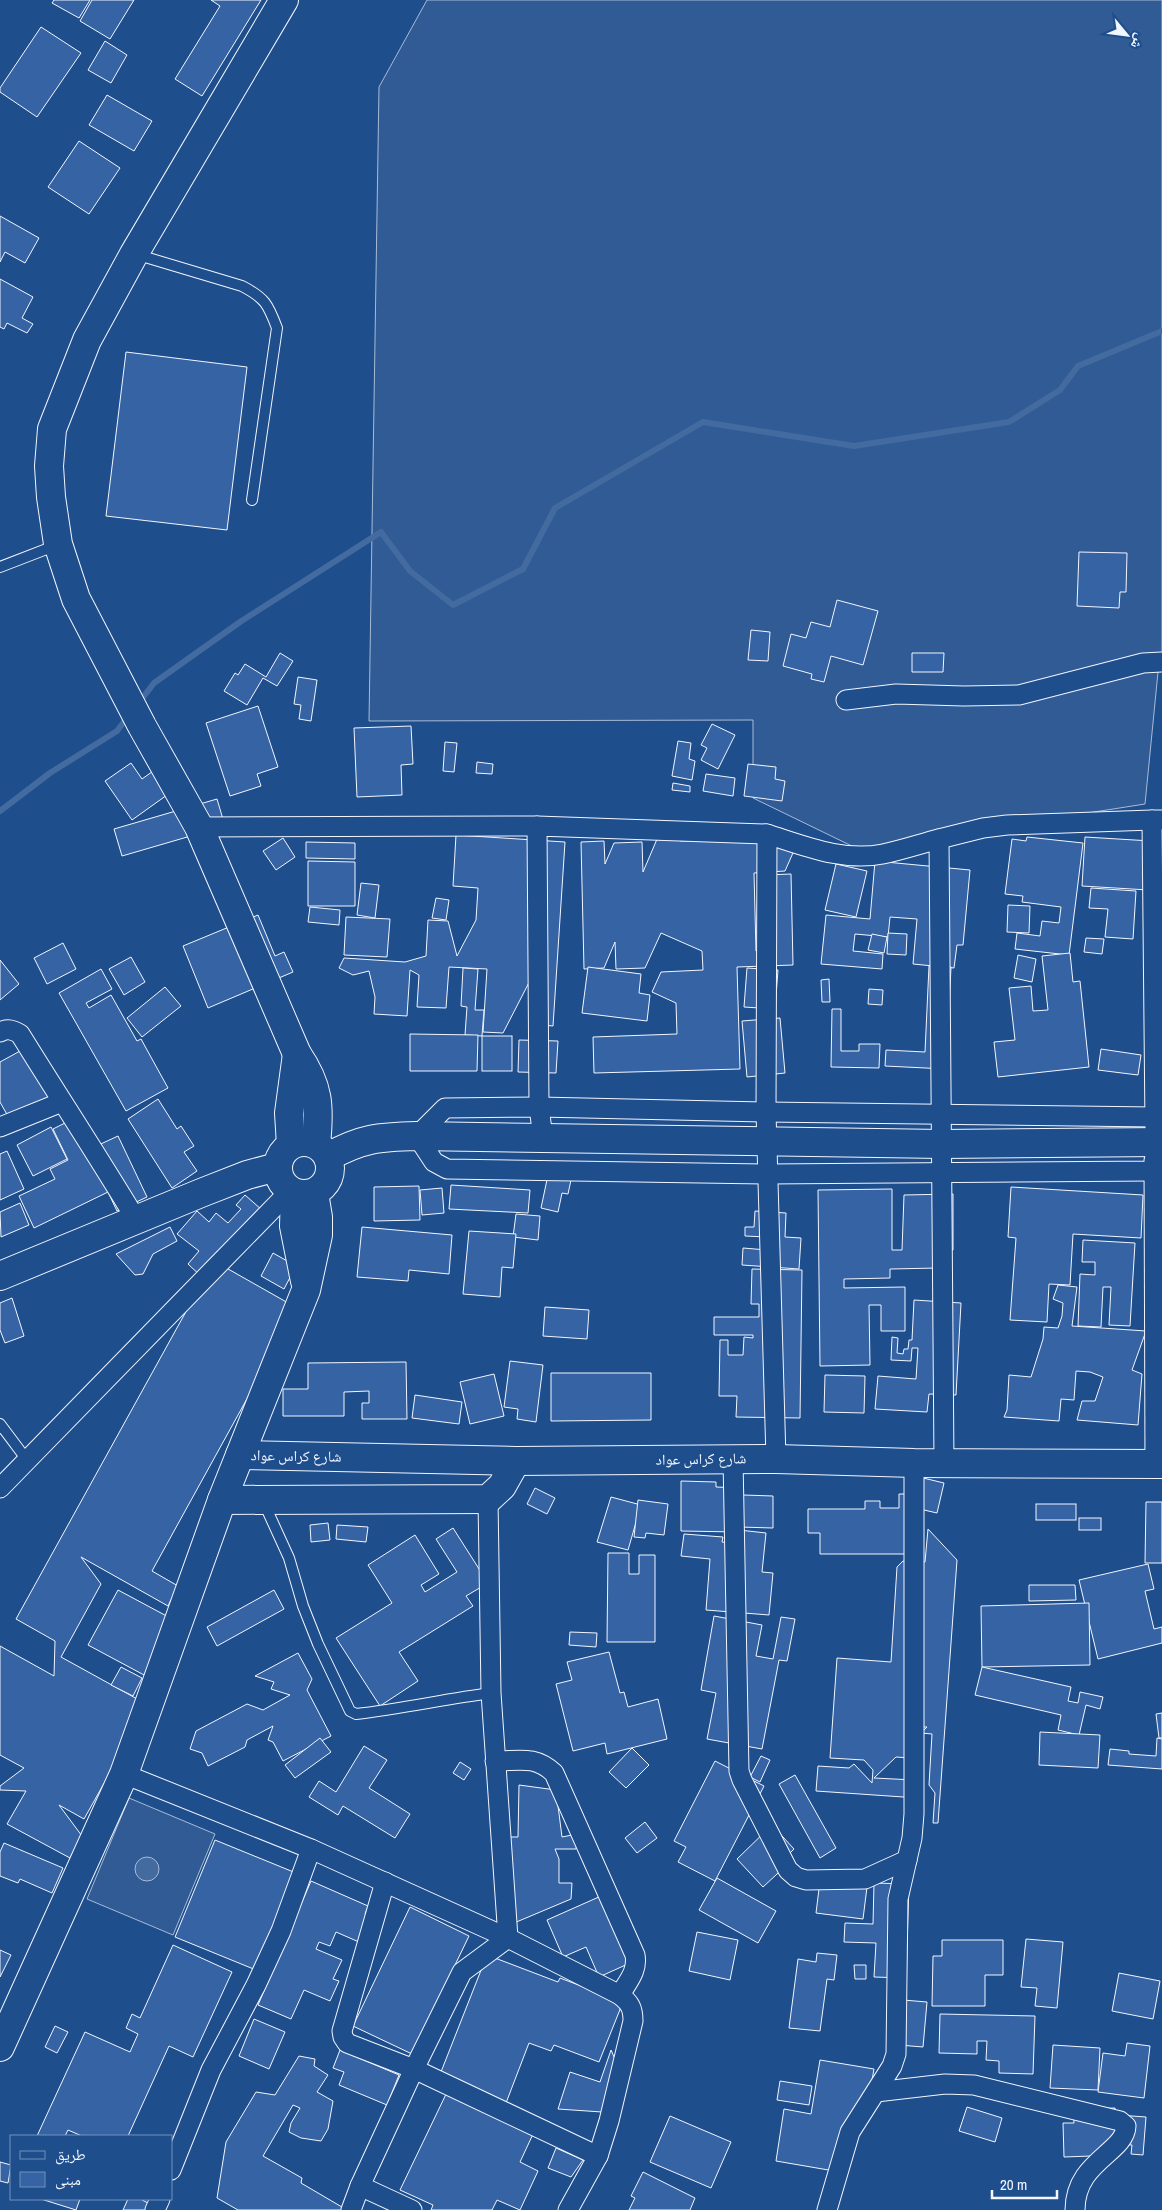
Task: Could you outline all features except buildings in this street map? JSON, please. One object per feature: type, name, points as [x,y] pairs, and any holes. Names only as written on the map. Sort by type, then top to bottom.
[{"type":"main road","points":[[284,0],[134,254],[87,340],[52,429],[49,466],[51,498],[58,544],[76,599],[142,726],[199,827],[297,1054],[308,1070],[318,1101],[303,1153],[280,1181],[299,1192]]},
{"type":"main road","points":[[0,1276],[303,1153],[374,1138],[417,1136],[942,1144],[1158,1143]]},
{"type":"main road","points":[[299,1192],[326,1182],[330,1174],[330,1165],[303,1153]]},
{"type":"main road","points":[[3,2034],[124,1774],[222,1500],[306,1290],[294,1226],[299,1192]]},
{"type":"main road","name":"شارع كراس عواد","points":[[240,1455],[516,1461],[776,1459],[914,1463],[1159,1464]]},
{"type":"main road","points":[[222,1500],[488,1499],[502,1486],[516,1461]]},
{"type":"street","points":[[846,700],[896,694],[1020,695],[1142,663],[1162,662]]},
{"type":"street","points":[[199,827],[537,826],[767,834],[826,852],[854,856],[882,854],[984,828],[1008,825],[1157,820],[1159,1464]]},
{"type":"street","points":[[537,826],[539,1107],[543,1138]]},
{"type":"street","points":[[767,834],[766,1112],[776,1459]]},
{"type":"street","points":[[939,839],[944,1463]]},
{"type":"street","points":[[0,1032],[12,1030],[20,1034],[137,1221]]},
{"type":"street","points":[[0,1127],[62,1102]]},
{"type":"street","points":[[539,1107],[942,1114],[1158,1143],[942,1173],[769,1174],[447,1170],[434,1162],[417,1136],[445,1108],[539,1107]]},
{"type":"street","points":[[0,1488],[299,1192]]},
{"type":"street","points":[[734,1459],[739,1771],[742,1780],[788,1870],[796,1878],[806,1880],[865,1879],[907,1860]]},
{"type":"street","points":[[827,2210],[850,2132],[892,2066],[896,2054],[898,1899],[907,1860],[914,1814],[914,1463]]},
{"type":"street","points":[[488,1499],[491,1693],[508,1938]]},
{"type":"street","points":[[495,1762],[535,1760],[554,1773],[635,1955],[634,1971],[620,1995]]},
{"type":"street","points":[[124,1774],[311,1849],[385,1882],[508,1938],[620,1995],[629,2002],[633,2010],[633,2021],[610,2121],[598,2156],[568,2210]]},
{"type":"street","points":[[172,2168],[211,2070],[256,1985],[281,1931],[311,1849]]},
{"type":"street","points":[[385,1882],[342,2031],[347,2043],[354,2048],[414,2069],[598,2156]]},
{"type":"street","points":[[351,2210],[360,2186],[414,2069],[462,1972],[508,1938]]},
{"type":"street","points":[[876,2092],[945,2084],[974,2085],[1120,2121],[1126,2126],[1123,2137],[1084,2176],[1075,2198],[1075,2210]]},
{"type":"street","points":[[360,2186],[412,2210]]},
{"type":"lane","points":[[134,254],[242,286],[256,293],[269,305],[277,328],[252,500]]},
{"type":"lane","points":[[0,567],[58,544]]},
{"type":"lane","points":[[0,1424],[27,1460]]},
{"type":"lane","points":[[263,1500],[289,1558],[303,1606],[318,1644],[350,1712],[356,1714],[396,1710],[442,1700],[491,1693]]},
{"type":"shaded area","points":[[427,0],[1162,0],[1162,662],[1159,662],[1145,804],[858,849],[753,798],[753,720],[369,721],[379,87]]},
{"type":"shaded area","points":[[129,1798],[215,1834],[173,1935],[87,1899]]},
{"type":"shaded area","points":[[147,1857],[155,1861],[159,1869],[155,1877],[147,1881],[139,1877],[135,1869],[139,1861]]},
{"type":"waterway","points":[[138,704],[154,683],[240,622],[381,532],[410,571],[453,605],[523,569],[555,508],[703,422],[854,446],[1009,422],[1060,390],[1078,366],[1162,331]]},
{"type":"waterway","points":[[0,811],[50,773],[117,731],[129,715]]}]
